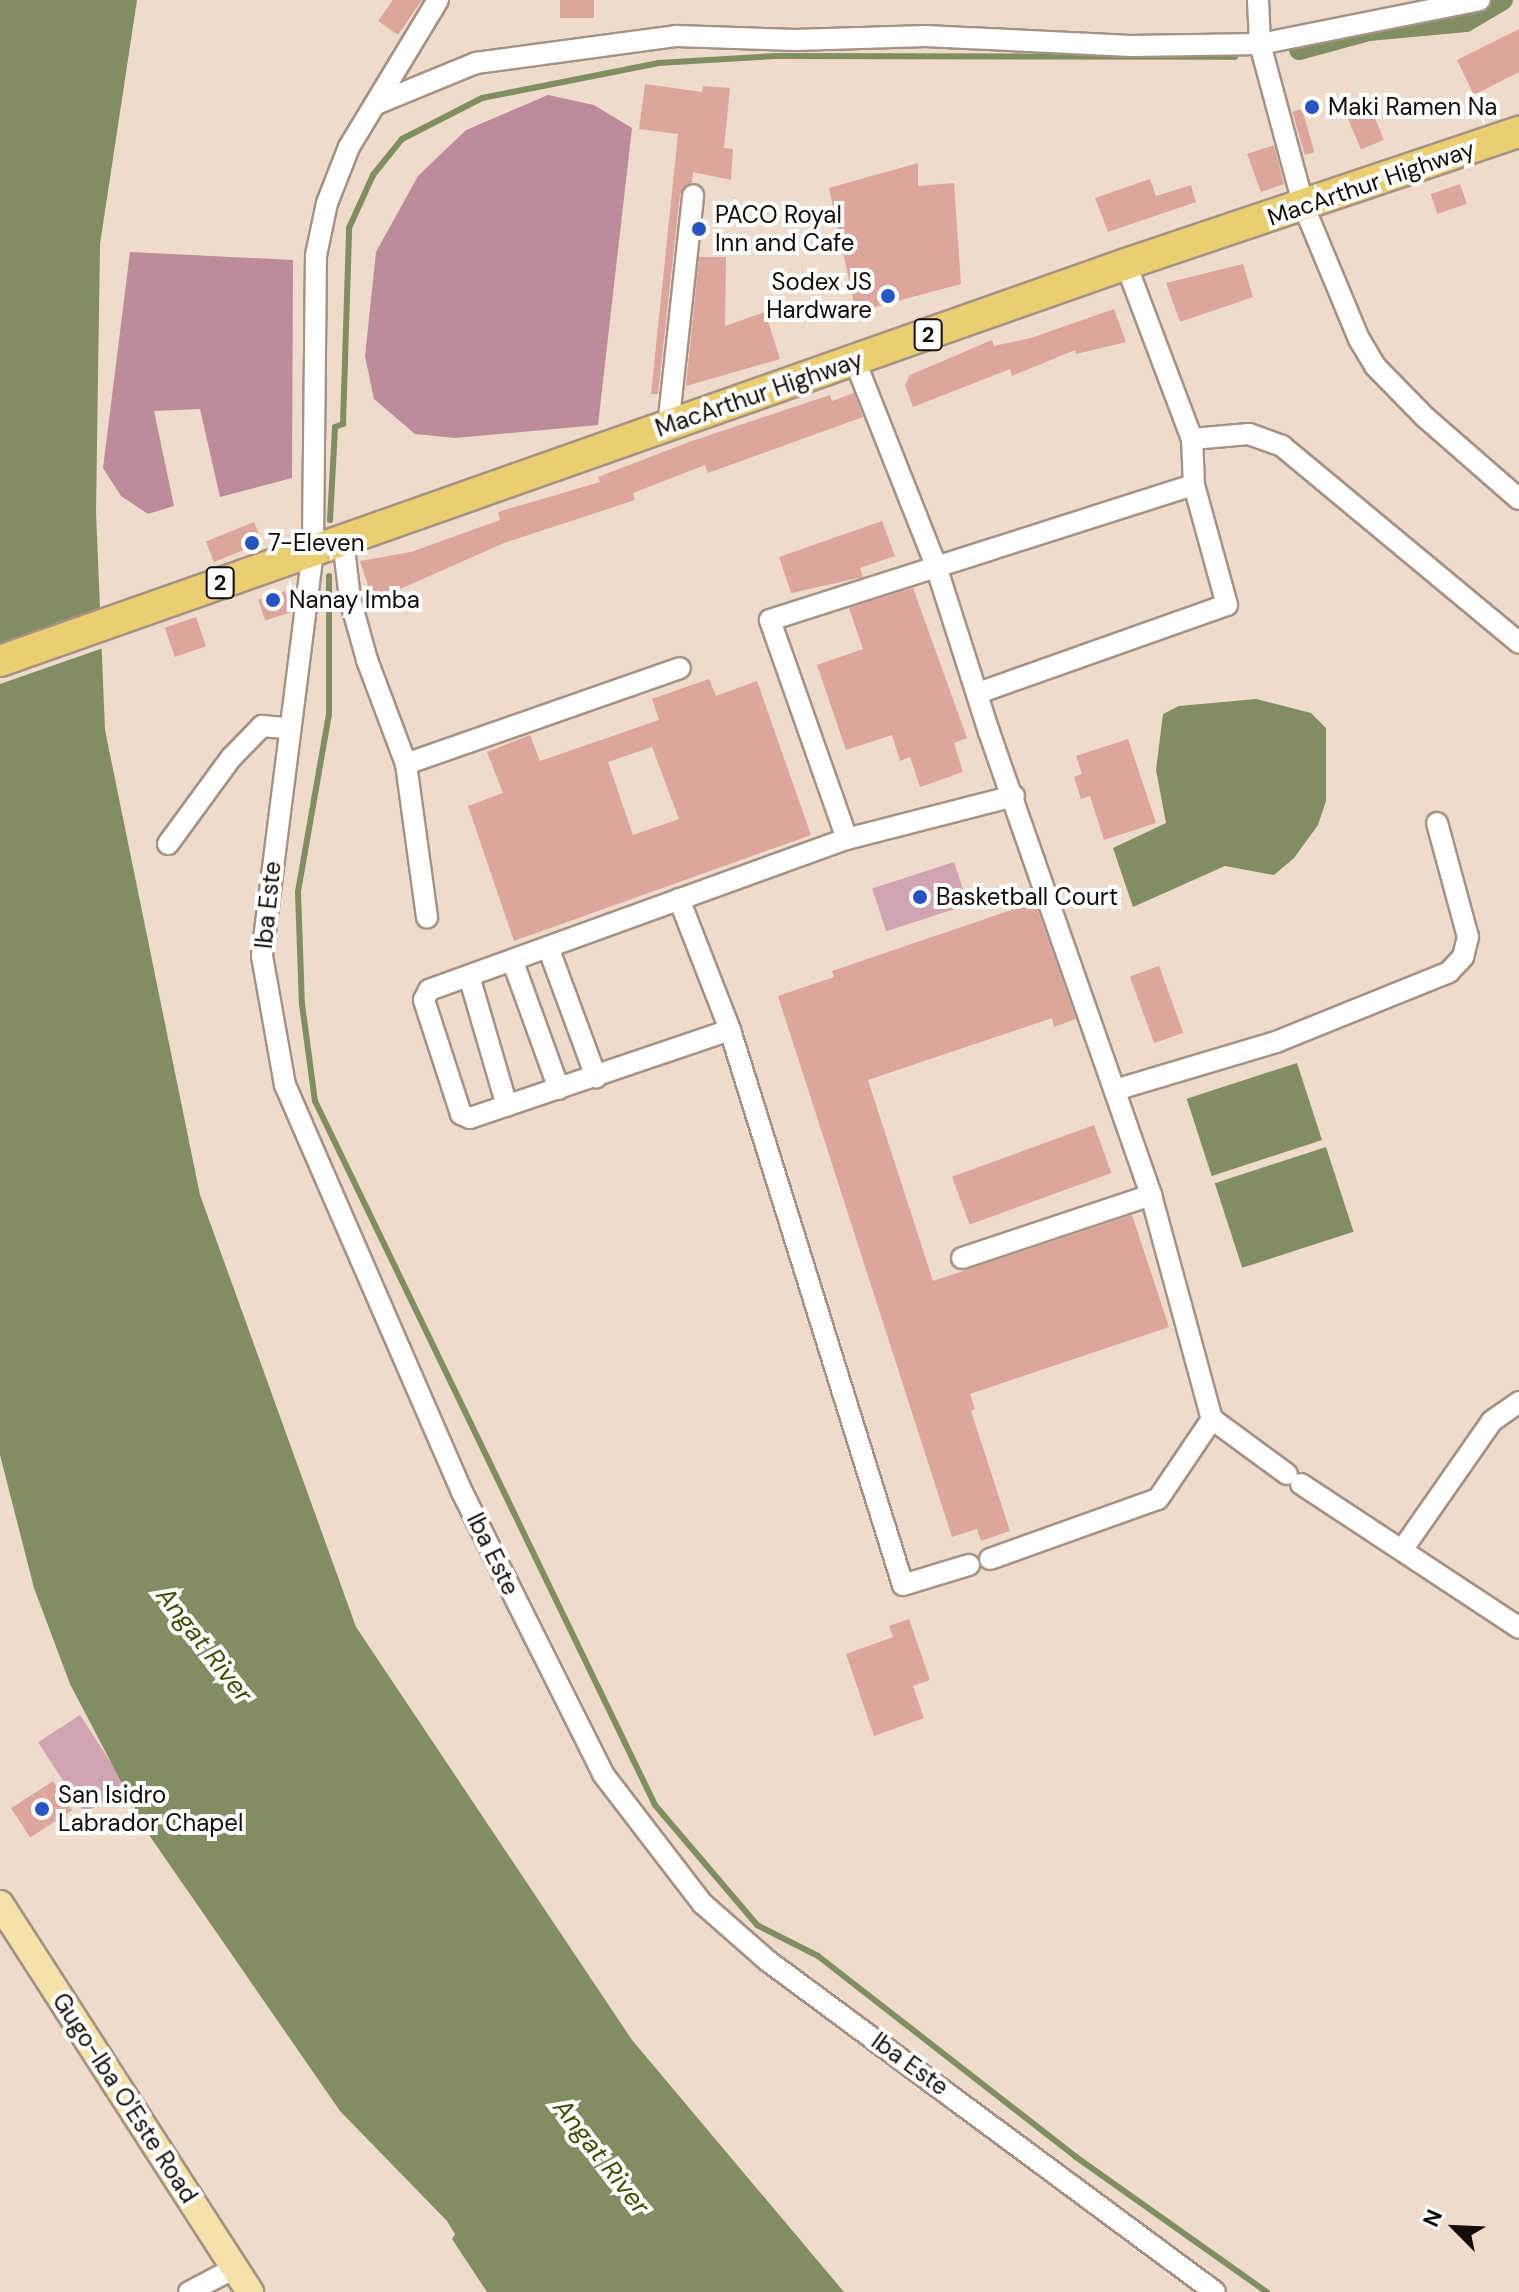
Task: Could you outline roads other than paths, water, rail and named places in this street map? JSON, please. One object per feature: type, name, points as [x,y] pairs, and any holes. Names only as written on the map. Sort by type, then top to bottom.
[{"type":"highway","name":"MacArthur Highway","points":[[0,661],[1126,264],[1304,207],[1519,132]]},
{"type":"main road","name":"Gugo-Iba O'Este Road","points":[[0,1904],[250,2292]]},
{"type":"street","name":"Iba Este","points":[[438,0],[349,147],[327,203],[316,255],[313,551],[287,728],[262,956],[285,1085],[462,1492],[603,1774],[702,1903],[768,1961],[1215,2292]]},
{"type":"street","points":[[1258,0],[1260,44],[1304,207],[1375,366],[1470,461],[1519,499]]},
{"type":"street","points":[[376,104],[476,63],[677,36],[795,40],[926,36],[1131,46],[1260,44],[1480,0]]},
{"type":"street","points":[[668,427],[693,195]]},
{"type":"street","points":[[978,693],[1227,605],[1194,485],[1192,439],[1126,264]]},
{"type":"street","points":[[855,361],[936,566],[1151,1195],[1212,1419],[1294,1479],[1519,1628]]},
{"type":"street","points":[[1192,439],[1249,434],[1282,446],[1519,643]]},
{"type":"street","points":[[847,839],[770,620],[1194,485]]},
{"type":"street","points":[[343,540],[350,599],[367,660],[406,764],[427,918]]},
{"type":"street","points":[[406,764],[680,668]]},
{"type":"street","points":[[168,844],[231,758],[262,726],[287,728]]},
{"type":"street","points":[[730,1030],[470,1118],[461,1114],[424,1000],[429,990],[847,839],[1014,796]]},
{"type":"street","points":[[1115,1090],[1276,1042],[1449,972],[1463,957],[1468,937],[1437,823]]},
{"type":"street","points":[[679,899],[730,1030],[903,1585],[969,1565]]},
{"type":"street","points":[[548,947],[596,1077]]},
{"type":"street","points":[[513,962],[559,1089]]},
{"type":"street","points":[[469,976],[507,1106]]},
{"type":"street","points":[[962,1258],[1151,1195]]},
{"type":"street","points":[[1402,1550],[1492,1421],[1519,1402]]},
{"type":"street","points":[[990,1559],[1158,1499],[1212,1419]]},
{"type":"street","points":[[189,2292],[235,2268]]},
{"type":"water","name":"Angat River","points":[[0,0],[137,0],[100,244],[96,512],[105,730],[200,1195],[356,1627],[632,2040],[844,2292],[487,2292],[452,2239],[455,2234],[447,2221],[340,2111],[149,1835],[70,1684],[34,1588],[0,1455]]},
{"type":"water","points":[[1256,699],[1311,713],[1326,728],[1326,801],[1318,825],[1294,858],[1274,875],[1225,866],[1133,907],[1113,848],[1166,823],[1156,770],[1163,714],[1179,706]]},
{"type":"water","points":[[1297,1063],[1322,1140],[1212,1176],[1187,1099]]},
{"type":"water","points":[[1326,1147],[1354,1232],[1242,1268],[1215,1183]]},
{"type":"waterway","points":[[1299,50],[1369,31],[1466,22],[1503,0]]},
{"type":"waterway","points":[[330,520],[335,427],[343,424],[349,228],[373,175],[402,139],[482,98],[658,63],[776,56],[1235,57]]},
{"type":"waterway","points":[[329,576],[329,714],[298,892],[302,1004],[315,1101],[655,1805],[757,1925],[818,1956],[1076,2157],[1267,2292]]},
{"type":"place","name":"Maki Ramen Na","points":[[1312,107]]},
{"type":"place","name":"PACO Royal Inn and Cafe","points":[[699,229]]},
{"type":"place","name":"Sodex JS Hardware","points":[[888,296]]},
{"type":"place","name":"7-Eleven","points":[[252,543]]},
{"type":"place","name":"Nanay Imba","points":[[273,600]]},
{"type":"place","name":"Basketball Court","points":[[920,897]]},
{"type":"place","name":"San Isidro Labrador Chapel","points":[[42,1809]]}]
